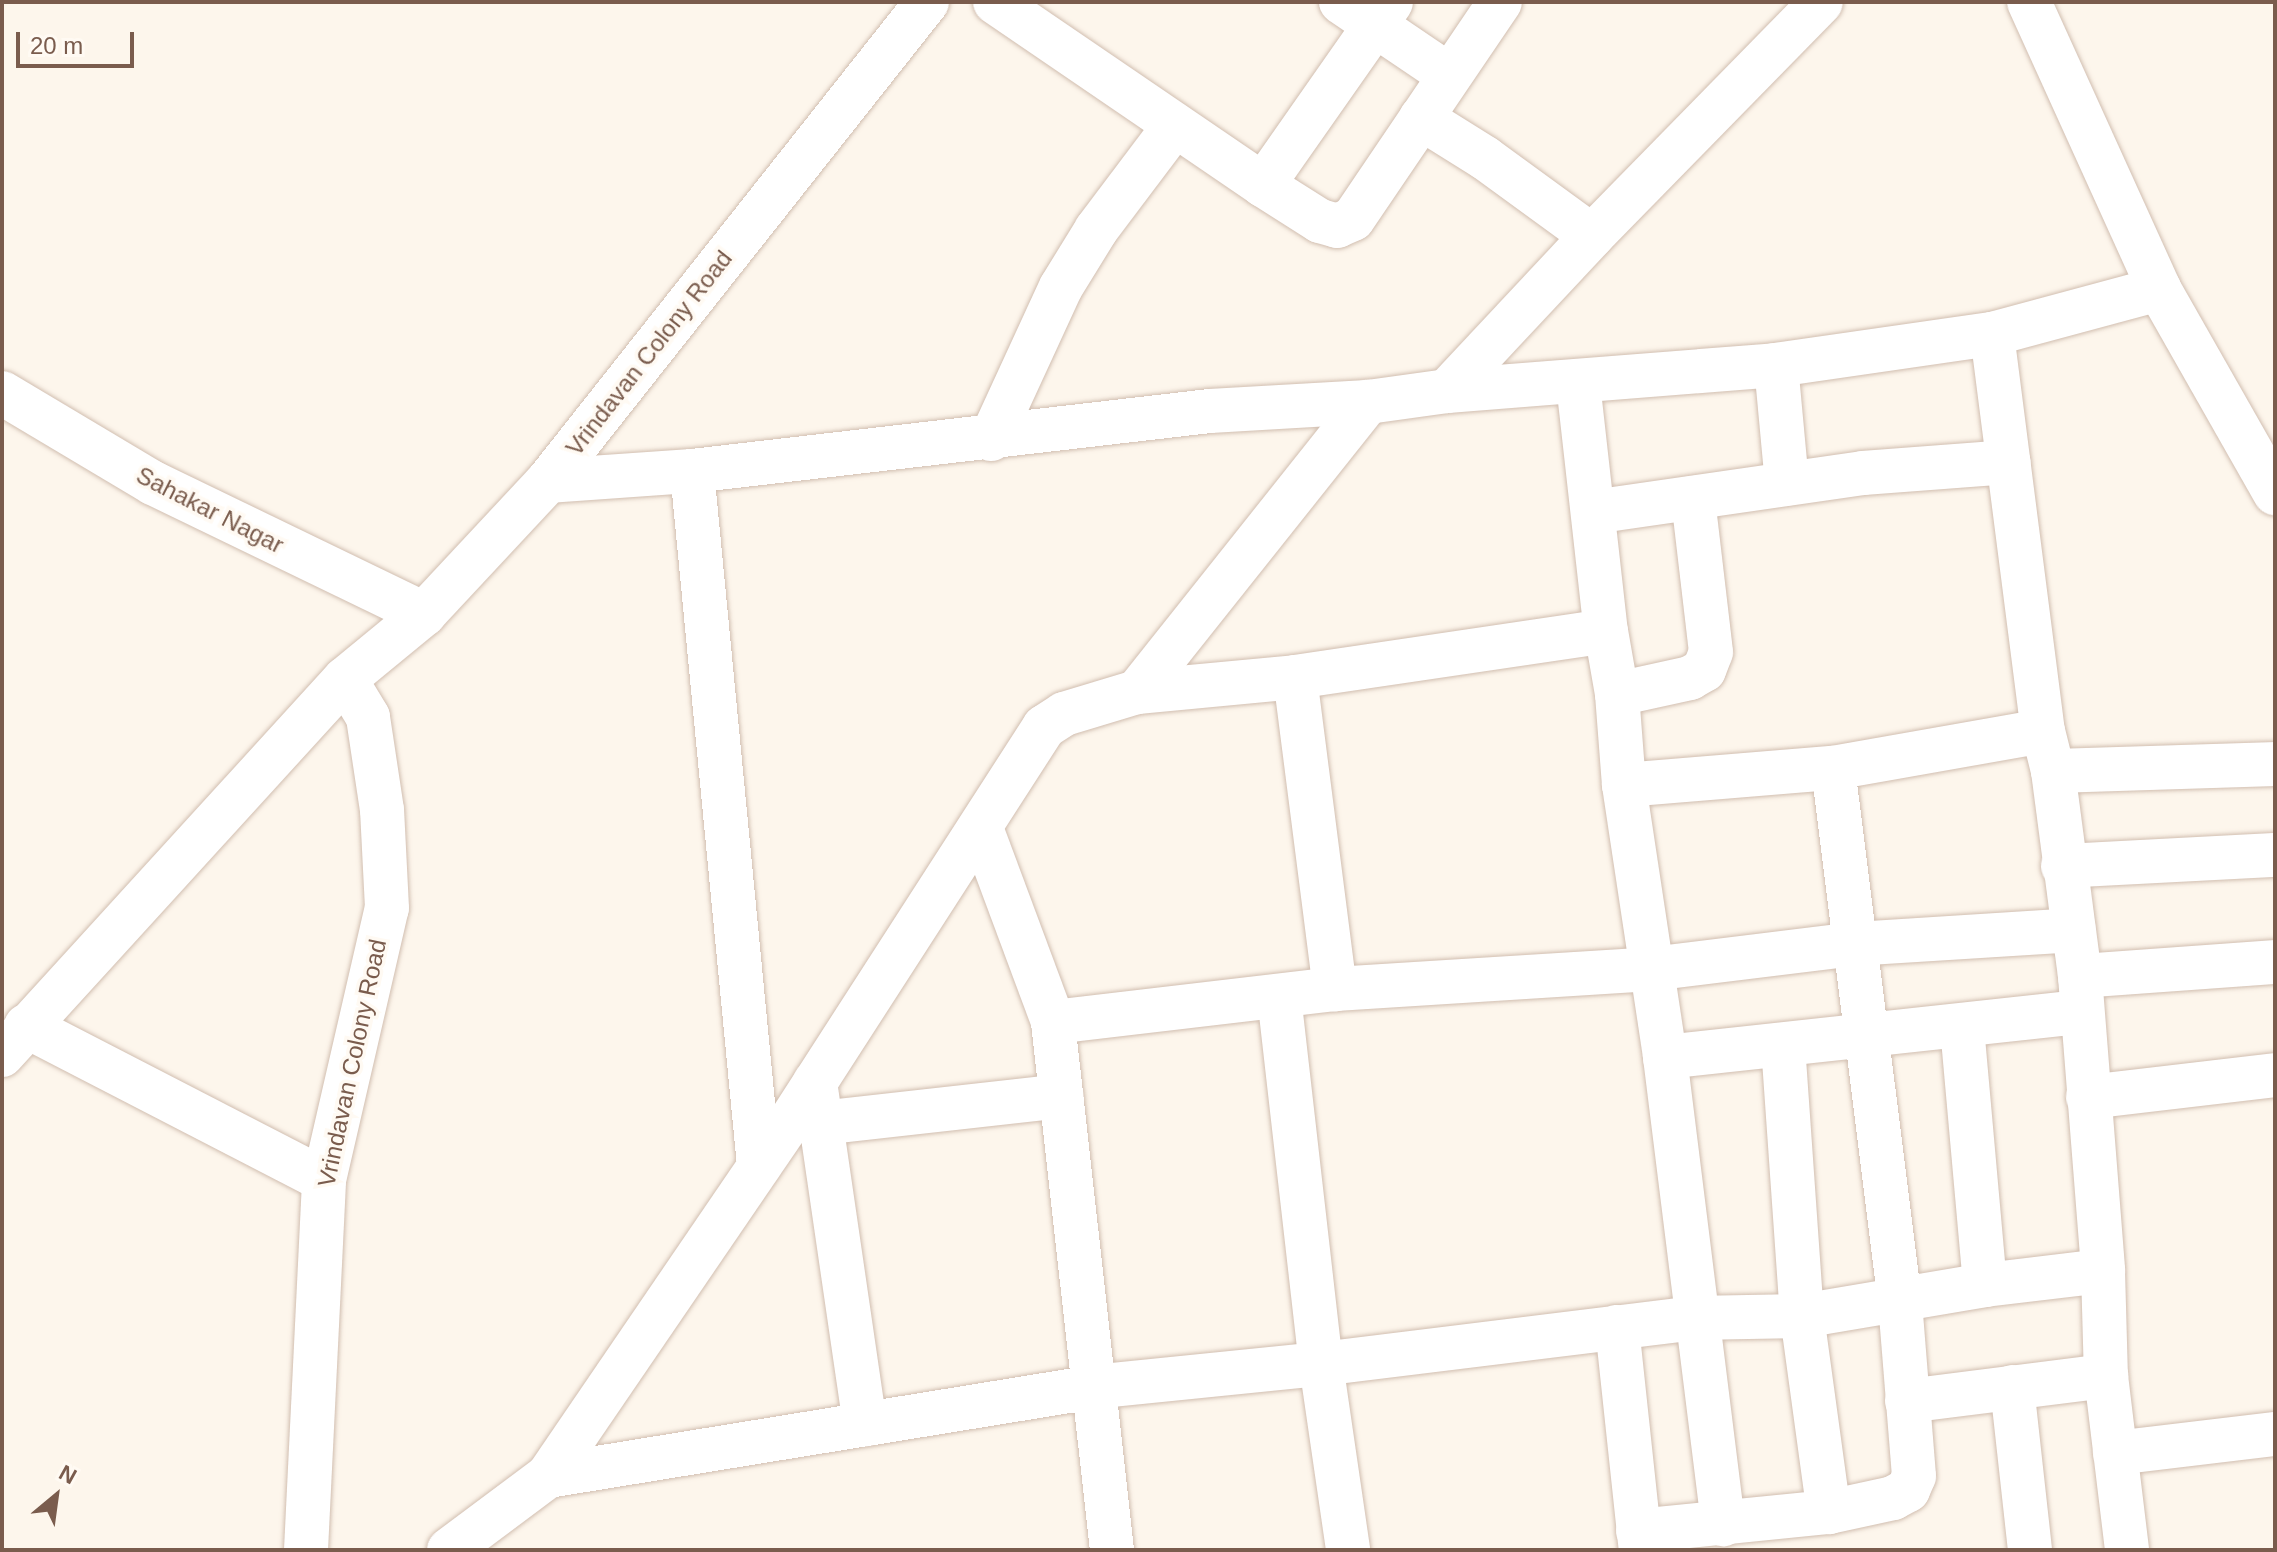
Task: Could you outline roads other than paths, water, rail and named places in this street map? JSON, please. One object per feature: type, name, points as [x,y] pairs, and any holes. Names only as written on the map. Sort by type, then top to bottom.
[{"type":"street","name":"Vrindavan Colony Road","points":[[14,1041],[345,679],[424,614],[548,481],[927,2]]},
{"type":"street","points":[[995,2],[1263,185],[1320,221],[1337,226],[1353,219],[1500,2]]},
{"type":"street","points":[[1447,391],[1592,236],[1821,2]]},
{"type":"street","points":[[2029,2],[2159,289],[2275,493]]},
{"type":"street","points":[[1263,185],[1369,10],[1449,75]]},
{"type":"street","points":[[1421,118],[1485,158],[1592,236]]},
{"type":"street","points":[[991,439],[1061,287],[1096,230],[1175,125]]},
{"type":"street","points":[[548,481],[692,471],[991,439],[1210,411],[1368,402],[1447,391],[1776,365],[1992,334],[2159,289]]},
{"type":"street","points":[[1992,334],[2081,994],[2103,1271],[2106,1376],[2127,1550],[2118,1550]]},
{"type":"street","points":[[1776,365],[1787,483]]},
{"type":"street","points":[[1578,383],[1606,631],[1617,694],[1624,785],[1665,1057],[1694,1318],[1723,1524]]},
{"type":"street","name":"Sahakar Nagar","points":[[2,393],[153,483],[424,614]]},
{"type":"street","points":[[1137,692],[1368,402]]},
{"type":"street","points":[[1593,512],[1787,483],[2009,462]]},
{"type":"street","points":[[692,471],[759,1166]]},
{"type":"street","points":[[1617,694],[1690,678],[1704,670],[1711,652],[1693,498]]},
{"type":"street","points":[[449,1550],[548,1476],[759,1166],[818,1103],[1044,727],[1064,714],[1137,692],[1295,677],[1606,631]]},
{"type":"street","points":[[1295,677],[1335,989]]},
{"type":"street","name":"Vrindavan Colony Road","points":[[306,1550],[324,1180],[387,908],[382,810],[368,717],[345,679]]},
{"type":"street","points":[[1624,785],[2048,751],[2275,764]]},
{"type":"street","points":[[1617,1327],[1639,1540],[1723,1524],[1829,1512],[1893,1498],[1908,1490],[1914,1476],[1900,1302],[1833,768]]},
{"type":"street","points":[[981,828],[1053,1022],[1112,1550]]},
{"type":"street","points":[[2063,866],[2275,855]]},
{"type":"street","points":[[1053,1022],[1335,989],[1651,969],[1854,944],[2074,930]]},
{"type":"street","points":[[1665,1057],[1962,1027],[2081,994],[2275,962]]},
{"type":"street","points":[[1279,996],[1321,1364],[1348,1550]]},
{"type":"street","points":[[1962,1027],[1985,1285]]},
{"type":"street","points":[[14,1041],[324,1180]]},
{"type":"street","points":[[1783,1045],[1802,1316],[1829,1512]]},
{"type":"street","points":[[2088,1097],[2275,1075]]},
{"type":"street","points":[[818,1103],[1061,1096]]},
{"type":"street","points":[[818,1103],[865,1424]]},
{"type":"street","points":[[548,1476],[1093,1387],[1321,1364],[1694,1318],[1802,1316],[1900,1302],[1985,1285],[2103,1271]]},
{"type":"street","points":[[1907,1401],[2106,1376]]},
{"type":"street","points":[[2012,1387],[2030,1550]]},
{"type":"street","points":[[2115,1453],[2275,1434]]}]
